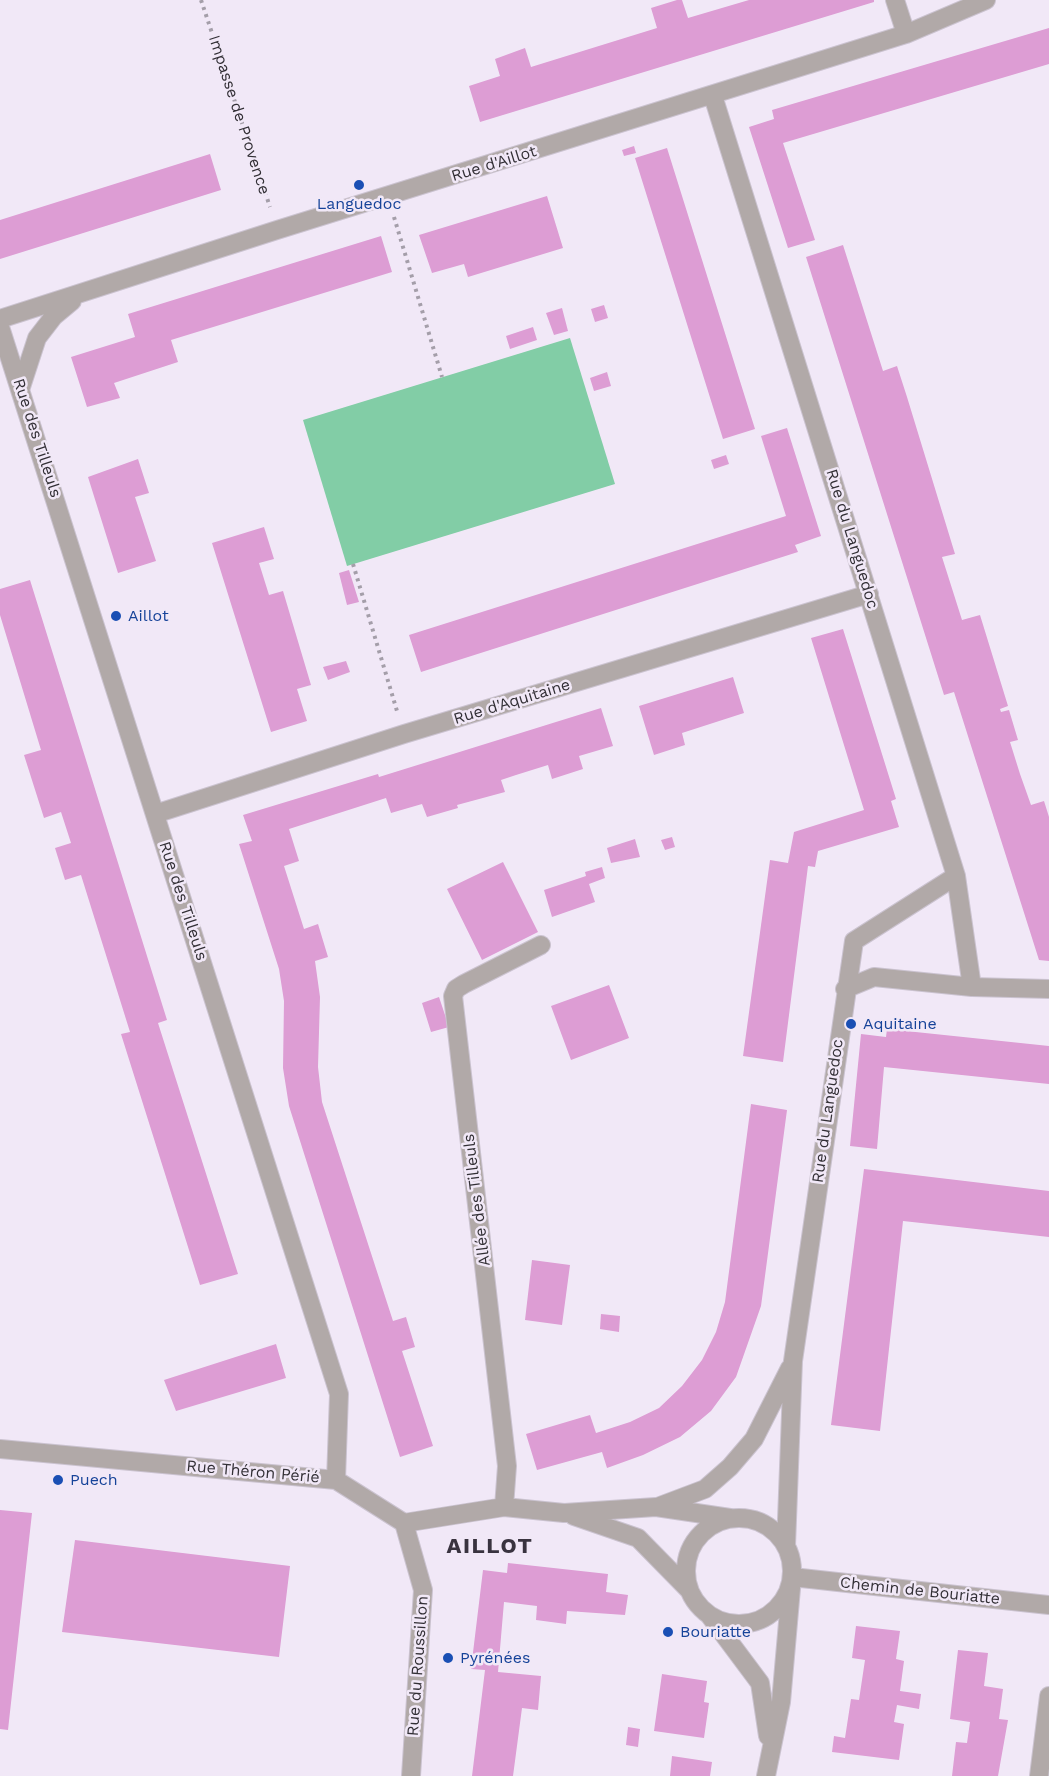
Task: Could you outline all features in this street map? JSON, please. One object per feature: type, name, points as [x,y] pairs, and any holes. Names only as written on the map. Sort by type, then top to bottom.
[{"type":"street","points":[[895,0],[906,34]]},
{"type":"street","name":"Rue d'Aillot","points":[[0,319],[906,34],[986,0]]},
{"type":"street","name":"Rue du Languedoc","points":[[713,96],[956,876],[972,987]]},
{"type":"street","points":[[21,387],[37,338],[54,316],[83,293]]},
{"type":"street","name":"Rue des Tilleuls","points":[[0,327],[21,387],[339,1394],[336,1480]]},
{"type":"street","name":"Rue d'Aquitaine","points":[[155,814],[404,734],[869,594]]},
{"type":"street","name":"Rue du Languedoc","points":[[786,1546],[793,1361],[845,989],[854,941],[956,876]]},
{"type":"street","name":"Allée des Tilleuls","points":[[504,1507],[507,1466],[453,996],[456,989],[464,984],[541,945]]},
{"type":"street","points":[[845,989],[874,977],[972,987],[1049,989]]},
{"type":"street","name":"Rue du Languedoc","points":[[656,1507],[705,1489],[730,1467],[753,1439],[793,1361]]},
{"type":"street","name":"Rue Théron Périé","points":[[0,1449],[336,1480],[404,1523]]},
{"type":"street","points":[[689,1590],[686,1563],[705,1489]]},
{"type":"street","points":[[404,1523],[504,1507],[564,1513],[656,1507],[730,1518],[747,1518],[763,1523],[776,1533],[786,1546],[791,1560],[792,1577],[781,1702],[769,1750],[766,1776]]},
{"type":"street","points":[[564,1513],[638,1538],[689,1590],[697,1604],[710,1615],[760,1683],[769,1750]]},
{"type":"street","points":[[692,1546],[715,1522],[730,1518]]},
{"type":"street","name":"Rue du Roussillon","points":[[404,1523],[423,1590],[411,1776]]},
{"type":"street","points":[[710,1615],[730,1624],[758,1620],[774,1611],[784,1599],[792,1577]]},
{"type":"street","name":"Chemin de Bouriatte","points":[[792,1577],[1049,1605]]},
{"type":"street","points":[[1039,1776],[1049,1696]]},
{"type":"path","name":"Impasse de Provence","points":[[201,0],[277,230]]},
{"type":"path","points":[[388,197],[442,377]]},
{"type":"path","points":[[353,564],[404,734]]},
{"type":"green space","points":[[570,338],[615,484],[347,566],[303,420]]},
{"type":"building","points":[[682,0],[688,18],[749,0],[874,0],[874,2],[480,122],[469,86],[500,76],[495,59],[525,48],[531,67],[657,28],[651,8]]},
{"type":"building","points":[[1049,28],[1049,64],[783,143],[815,240],[788,248],[749,127],[774,119],[772,110]]},
{"type":"building","points":[[634,146],[636,153],[624,156],[622,150]]},
{"type":"building","points":[[667,148],[755,429],[723,439],[635,158]]},
{"type":"building","points":[[210,154],[221,190],[0,259],[0,220]]},
{"type":"building","points":[[547,196],[563,248],[468,277],[464,264],[432,273],[419,235]]},
{"type":"building","points":[[381,236],[392,272],[171,340],[178,362],[114,383],[120,398],[87,407],[71,357],[135,337],[128,314]]},
{"type":"building","points":[[843,245],[883,371],[897,366],[907,397],[955,554],[942,557],[962,620],[980,615],[1008,706],[1000,709],[1001,712],[1009,710],[1018,740],[1010,742],[1020,774],[1031,805],[1044,801],[1049,817],[1049,961],[1039,960],[954,692],[944,695],[806,257]]},
{"type":"building","points":[[604,305],[608,318],[595,322],[591,309]]},
{"type":"building","points":[[562,308],[568,331],[554,335],[546,313]]},
{"type":"building","points":[[533,327],[537,340],[510,349],[506,336]]},
{"type":"building","points":[[607,372],[611,386],[594,391],[590,378]]},
{"type":"building","points":[[787,428],[821,536],[795,545],[798,552],[421,672],[409,635],[786,516],[761,436]]},
{"type":"building","points":[[726,455],[729,464],[714,469],[711,460]]},
{"type":"building","points":[[138,459],[149,493],[135,497],[156,561],[118,573],[88,477]]},
{"type":"building","points":[[264,527],[274,559],[259,563],[269,595],[283,591],[311,685],[297,689],[307,721],[271,732],[212,543]]},
{"type":"building","points":[[349,570],[359,602],[347,605],[339,573]]},
{"type":"building","points":[[30,580],[167,1020],[158,1023],[238,1274],[200,1285],[121,1034],[130,1032],[81,875],[65,880],[55,848],[71,843],[61,812],[44,818],[24,755],[41,750],[0,615],[0,589]]},
{"type":"building","points":[[843,629],[896,799],[891,801],[899,827],[818,851],[815,867],[808,866],[783,1062],[743,1056],[770,860],[788,863],[794,832],[864,810],[811,638]]},
{"type":"building","points":[[346,661],[350,672],[328,680],[323,667]]},
{"type":"building","points":[[733,677],[744,713],[682,733],[685,745],[654,755],[639,706]]},
{"type":"building","points":[[601,708],[613,746],[579,756],[583,769],[552,779],[548,765],[501,780],[505,792],[457,805],[458,808],[427,817],[422,804],[391,813],[386,798],[289,829],[299,861],[284,866],[304,929],[318,924],[328,957],[315,961],[320,997],[318,1067],[322,1102],[393,1321],[406,1317],[415,1347],[402,1351],[433,1446],[400,1457],[289,1106],[283,1068],[284,1001],[279,969],[239,844],[252,841],[243,815],[378,774],[379,777]]},
{"type":"building","points":[[672,837],[675,847],[665,850],[661,840]]},
{"type":"building","points":[[635,839],[640,857],[611,863],[607,848]]},
{"type":"building","points":[[503,862],[538,932],[482,960],[447,889]]},
{"type":"building","points":[[602,867],[605,878],[589,884],[595,902],[552,917],[544,890],[586,876],[585,872]]},
{"type":"building","points":[[609,985],[629,1038],[571,1060],[551,1006]]},
{"type":"building","points":[[439,997],[449,1027],[431,1032],[422,1003]]},
{"type":"building","points":[[887,1029],[1049,1046],[1049,1084],[884,1067],[877,1149],[850,1146],[861,1034],[886,1037]]},
{"type":"building","points":[[751,1104],[787,1110],[761,1306],[736,1377],[711,1411],[680,1437],[643,1455],[607,1468],[602,1452],[537,1470],[526,1434],[590,1415],[596,1433],[630,1422],[659,1408],[682,1386],[702,1360],[716,1332],[725,1302]]},
{"type":"building","points":[[864,1169],[1049,1191],[1049,1237],[903,1221],[880,1431],[831,1425]]},
{"type":"building","points":[[532,1260],[570,1265],[562,1325],[525,1320]]},
{"type":"building","points":[[601,1314],[620,1316],[619,1332],[600,1329]]},
{"type":"building","points":[[276,1344],[286,1378],[176,1411],[164,1380]]},
{"type":"building","points":[[0,1510],[32,1513],[8,1730],[0,1729]]},
{"type":"building","points":[[75,1540],[290,1566],[279,1657],[62,1632]]},
{"type":"building","points":[[508,1563],[608,1574],[606,1592],[628,1595],[625,1615],[567,1611],[566,1624],[536,1620],[537,1606],[504,1602],[498,1672],[541,1676],[538,1710],[522,1708],[513,1776],[472,1776],[485,1670],[471,1669],[483,1570],[507,1573]]},
{"type":"building","points":[[856,1626],[900,1631],[896,1659],[904,1661],[900,1691],[921,1694],[919,1709],[897,1705],[894,1722],[904,1724],[899,1760],[832,1752],[834,1736],[845,1738],[851,1699],[859,1700],[865,1660],[852,1658]]},
{"type":"building","points":[[958,1650],[988,1653],[984,1686],[1003,1689],[999,1719],[1008,1720],[998,1776],[952,1776],[956,1742],[967,1743],[970,1722],[950,1719]]},
{"type":"building","points":[[662,1674],[707,1681],[704,1702],[709,1703],[704,1738],[654,1731]]},
{"type":"building","points":[[628,1727],[640,1729],[638,1747],[626,1745]]},
{"type":"building","points":[[672,1756],[712,1762],[710,1776],[670,1776]]},
{"type":"place","name":"Languedoc","points":[[359,185]]},
{"type":"place","name":"Aillot","points":[[116,616]]},
{"type":"place","name":"Aquitaine","points":[[851,1024]]},
{"type":"place","name":"Puech","points":[[58,1480]]},
{"type":"place","name":"Bouriatte","points":[[668,1632]]},
{"type":"place","name":"Pyrénées","points":[[448,1658]]},
{"type":"district","name":"AILLOT","points":[[490,1547]]}]
